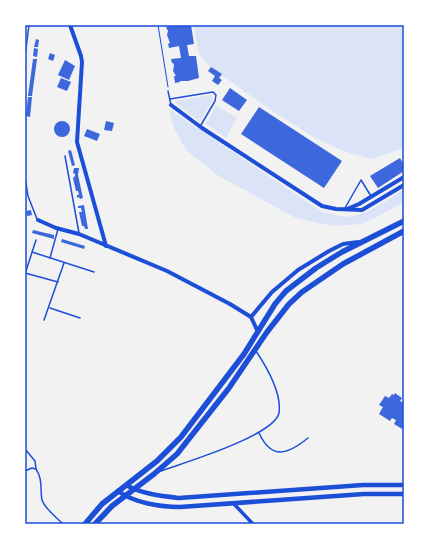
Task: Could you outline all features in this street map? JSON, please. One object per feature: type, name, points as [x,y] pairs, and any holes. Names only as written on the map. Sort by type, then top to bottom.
[{"type":"main road","points":[[85,524],[102,504],[157,461],[181,437],[249,346],[275,304],[286,291],[316,268],[362,242],[404,221]]},
{"type":"main road","points":[[95,524],[112,506],[154,474],[177,454],[229,388],[256,351],[267,332],[289,304],[302,292],[343,264],[404,231]]},
{"type":"main road","points":[[126,485],[134,490],[160,496],[179,498],[363,485],[404,485]]},
{"type":"main road","points":[[118,491],[125,496],[162,507],[180,508],[364,494],[404,494]]},
{"type":"street","points":[[70,25],[81,56],[77,142],[106,246]]},
{"type":"street","points":[[171,105],[200,127],[322,206],[336,209],[362,210],[404,185]]},
{"type":"street","points":[[344,209],[359,204],[404,178]]},
{"type":"street","points":[[38,220],[79,234],[168,271],[251,317],[258,332]]},
{"type":"street","points":[[251,317],[272,292],[298,270],[343,244],[362,242]]},
{"type":"street","points":[[233,503],[253,524]]},
{"type":"lane","points":[[25,25],[29,26],[25,56]]},
{"type":"lane","points":[[168,91],[171,105]]},
{"type":"lane","points":[[170,99],[213,92],[216,95],[215,101],[200,127]]},
{"type":"lane","points":[[65,156],[79,234]]},
{"type":"lane","points":[[25,177],[28,196],[38,220]]},
{"type":"lane","points":[[344,209],[361,180],[372,197]]},
{"type":"lane","points":[[50,258],[59,228]]},
{"type":"lane","points":[[36,240],[25,274],[58,282]]},
{"type":"lane","points":[[32,252],[94,272]]},
{"type":"lane","points":[[44,320],[64,262]]},
{"type":"lane","points":[[49,308],[80,318]]},
{"type":"lane","points":[[154,474],[229,447],[259,433],[275,421],[279,414],[279,404],[272,378],[256,351],[249,346]]},
{"type":"lane","points":[[259,433],[268,447],[277,451],[285,452],[292,450],[308,438]]},
{"type":"lane","points":[[25,449],[35,461],[36,469],[40,478],[42,501],[63,524]]},
{"type":"lane","points":[[25,471],[32,468],[36,469]]},
{"type":"path","points":[[158,25],[168,91]]},
{"type":"shaded area","points":[[194,25],[404,25],[404,148],[372,159],[343,151],[315,138],[269,109],[212,68],[200,56]]},
{"type":"shaded area","points":[[211,95],[213,99],[200,122],[175,101]]},
{"type":"shaded area","points":[[216,105],[237,118],[226,138],[206,124]]},
{"type":"shaded area","points":[[169,109],[321,211],[341,216],[354,216],[374,208],[404,189],[404,202],[361,224],[333,226],[296,218],[217,175],[186,150],[174,128]]},
{"type":"building","points":[[191,25],[194,44],[187,45],[189,56],[196,56],[199,78],[175,83],[174,76],[176,76],[173,71],[174,65],[171,59],[181,58],[179,46],[169,48],[168,44],[170,43],[166,27]]},
{"type":"building","points":[[36,39],[39,40],[38,47],[34,47]]},
{"type":"building","points":[[34,48],[38,49],[37,57],[33,56]]},
{"type":"building","points":[[50,53],[55,55],[53,61],[48,59]]},
{"type":"building","points":[[33,59],[37,59],[32,96],[28,96]]},
{"type":"building","points":[[65,60],[75,66],[69,80],[58,75]]},
{"type":"building","points":[[211,67],[222,74],[219,78],[222,80],[218,85],[212,81],[215,76],[208,71]]},
{"type":"building","points":[[61,78],[71,82],[67,91],[57,87]]},
{"type":"building","points":[[230,88],[247,100],[239,111],[222,100]]},
{"type":"building","points":[[28,97],[32,97],[30,117],[26,116]]},
{"type":"building","points":[[259,107],[342,161],[324,188],[241,134]]},
{"type":"building","points":[[62,121],[69,126],[70,129],[65,136],[62,137],[55,132],[54,129],[59,122]]},
{"type":"building","points":[[106,121],[114,123],[112,131],[104,130]]},
{"type":"building","points":[[87,129],[100,134],[97,141],[84,136]]},
{"type":"building","points":[[71,150],[75,165],[72,166],[68,151]]},
{"type":"building","points":[[400,158],[404,165],[404,171],[378,188],[370,176]]},
{"type":"building","points":[[74,168],[79,168],[78,175],[83,198],[80,199],[79,197],[77,198],[77,195],[79,195],[78,191],[76,191],[73,178],[75,176],[73,173]]},
{"type":"building","points":[[84,205],[88,229],[85,229],[84,226],[82,226],[79,212],[82,212],[81,208],[78,208],[78,206]]},
{"type":"building","points":[[31,210],[32,215],[27,216],[26,211]]},
{"type":"building","points":[[33,230],[54,235],[54,239],[32,233]]},
{"type":"building","points":[[62,239],[85,246],[84,249],[61,242]]},
{"type":"building","points":[[395,393],[402,398],[400,401],[404,403],[404,430],[394,424],[396,420],[392,418],[390,421],[379,414],[383,407],[379,405],[385,396],[389,398]]}]
